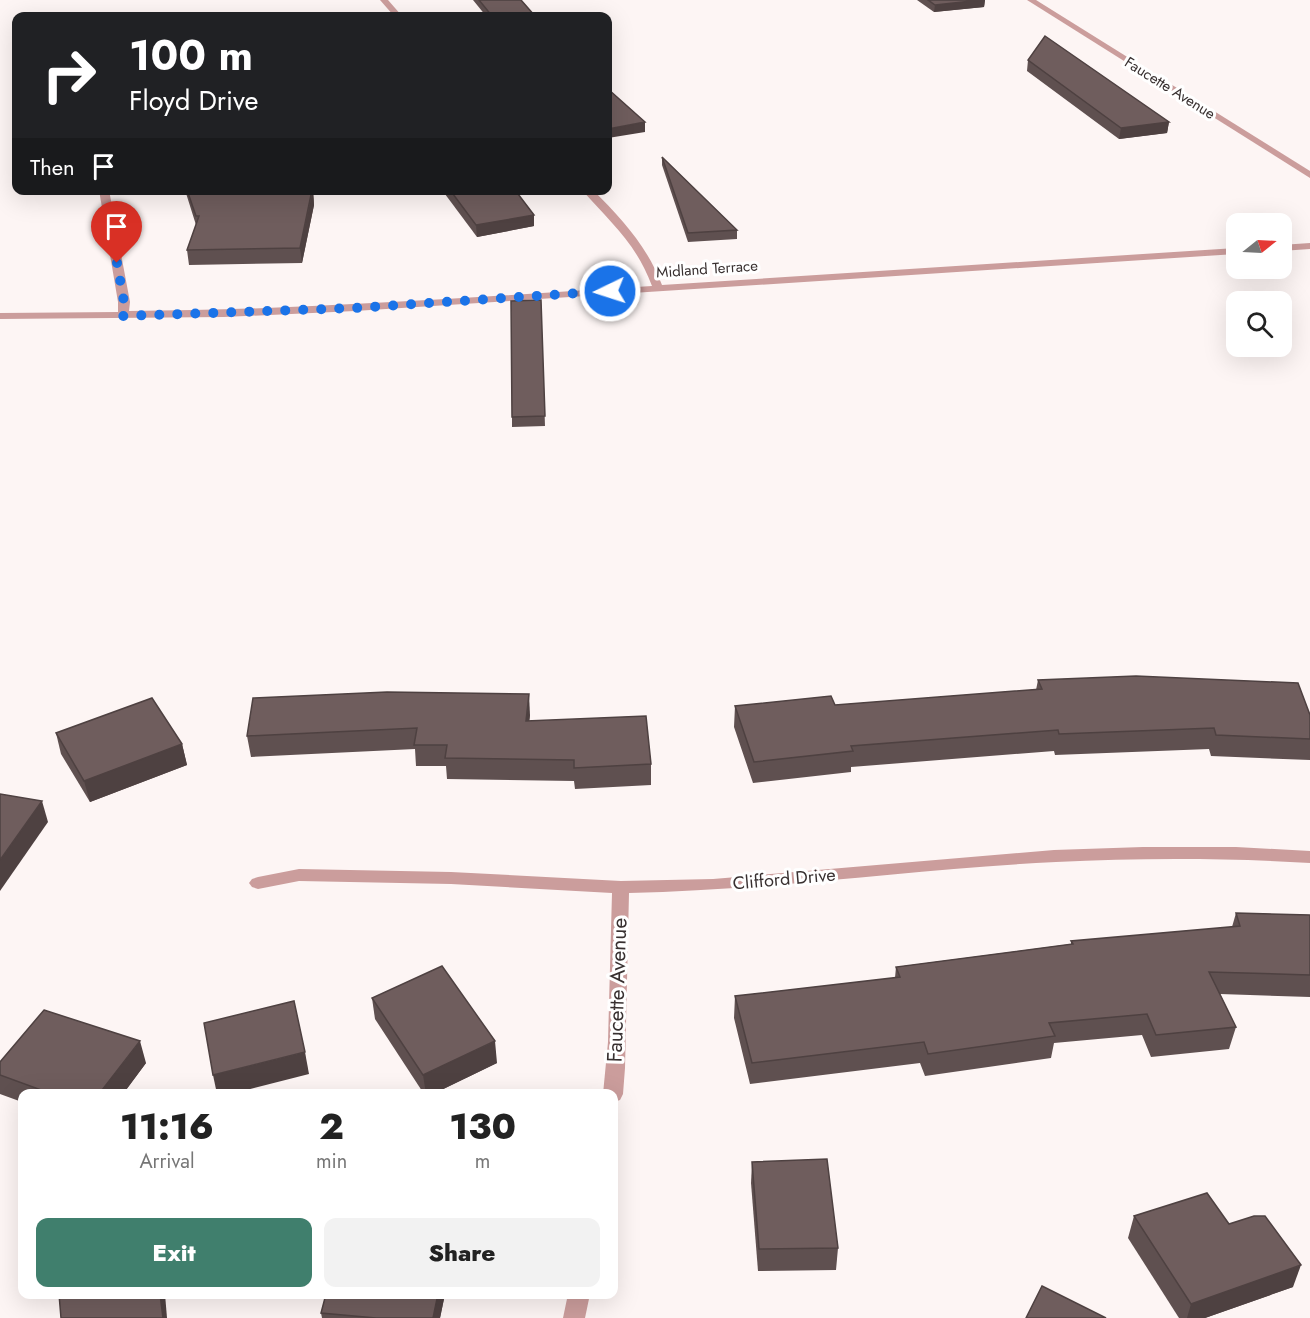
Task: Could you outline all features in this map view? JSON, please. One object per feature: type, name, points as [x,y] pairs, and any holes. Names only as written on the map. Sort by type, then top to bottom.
[{"type":"street","points":[[384,0],[394,12]]},
{"type":"street","name":"Faucette Avenue","points":[[1031,0],[1310,175]]},
{"type":"street","points":[[105,195],[124,302],[123,316]]},
{"type":"street","points":[[592,195],[642,249],[658,288]]},
{"type":"street","points":[[1292,247],[1310,246]]},
{"type":"street","name":"Midland Terrace","points":[[0,316],[123,316],[355,308],[1226,252]]},
{"type":"street","name":"Clifford Drive","points":[[258,883],[299,875],[451,878],[621,887],[713,885],[1054,856],[1213,853],[1310,857]]},
{"type":"street","name":"Faucette Avenue","points":[[613,1089],[620,1002],[621,887]]},
{"type":"street","points":[[574,1318],[578,1299]]},
{"type":"building","points":[[479,0],[521,0],[532,12],[489,12]]},
{"type":"building","points":[[928,0],[981,0],[935,5]]},
{"type":"building","points":[[1045,36],[1169,122],[1121,128],[1028,60]]},
{"type":"building","points":[[612,93],[645,122],[612,128]]},
{"type":"building","points":[[662,157],[737,230],[688,233]]},
{"type":"building","points":[[189,195],[311,195],[300,248],[187,250],[199,216],[196,216]]},
{"type":"building","points":[[454,195],[519,195],[534,215],[476,225]]},
{"type":"building","points":[[541,300],[545,416],[512,417],[511,301]]},
{"type":"building","points":[[1136,676],[1298,683],[1310,715],[1310,739],[1216,735],[1214,728],[1059,734],[1058,730],[851,746],[853,751],[754,762],[735,706],[831,696],[835,705],[1042,689],[1038,680]]},
{"type":"building","points":[[387,692],[529,694],[526,721],[646,716],[651,764],[574,768],[574,760],[445,758],[447,745],[414,745],[417,728],[247,736],[253,698]]},
{"type":"building","points":[[152,698],[182,744],[84,781],[56,733]]},
{"type":"building","points":[[0,794],[42,801],[0,860]]},
{"type":"building","points":[[1236,913],[1310,915],[1310,975],[1209,972],[1236,1027],[1156,1035],[1147,1014],[1049,1023],[1055,1036],[928,1054],[924,1042],[752,1063],[735,996],[900,977],[896,967],[1073,944],[1071,941],[1240,926]]},
{"type":"building","points":[[442,966],[495,1041],[423,1075],[372,998]]},
{"type":"building","points":[[294,1001],[305,1052],[213,1075],[204,1023]]},
{"type":"building","points":[[44,1010],[140,1041],[103,1089],[38,1089],[0,1075],[0,1062]]},
{"type":"building","points":[[827,1159],[838,1248],[759,1249],[752,1162]]},
{"type":"building","points":[[1207,1193],[1229,1224],[1254,1216],[1265,1216],[1301,1265],[1191,1304],[1134,1216]]},
{"type":"building","points":[[1042,1286],[1106,1318],[1026,1318]]},
{"type":"building","points":[[59,1299],[161,1299],[163,1318],[61,1318]]},
{"type":"building","points":[[325,1299],[437,1299],[433,1318],[376,1318],[321,1313]]},
{"type":"route","points":[[117,263],[124,302],[123,316],[355,308],[610,291]]}]
